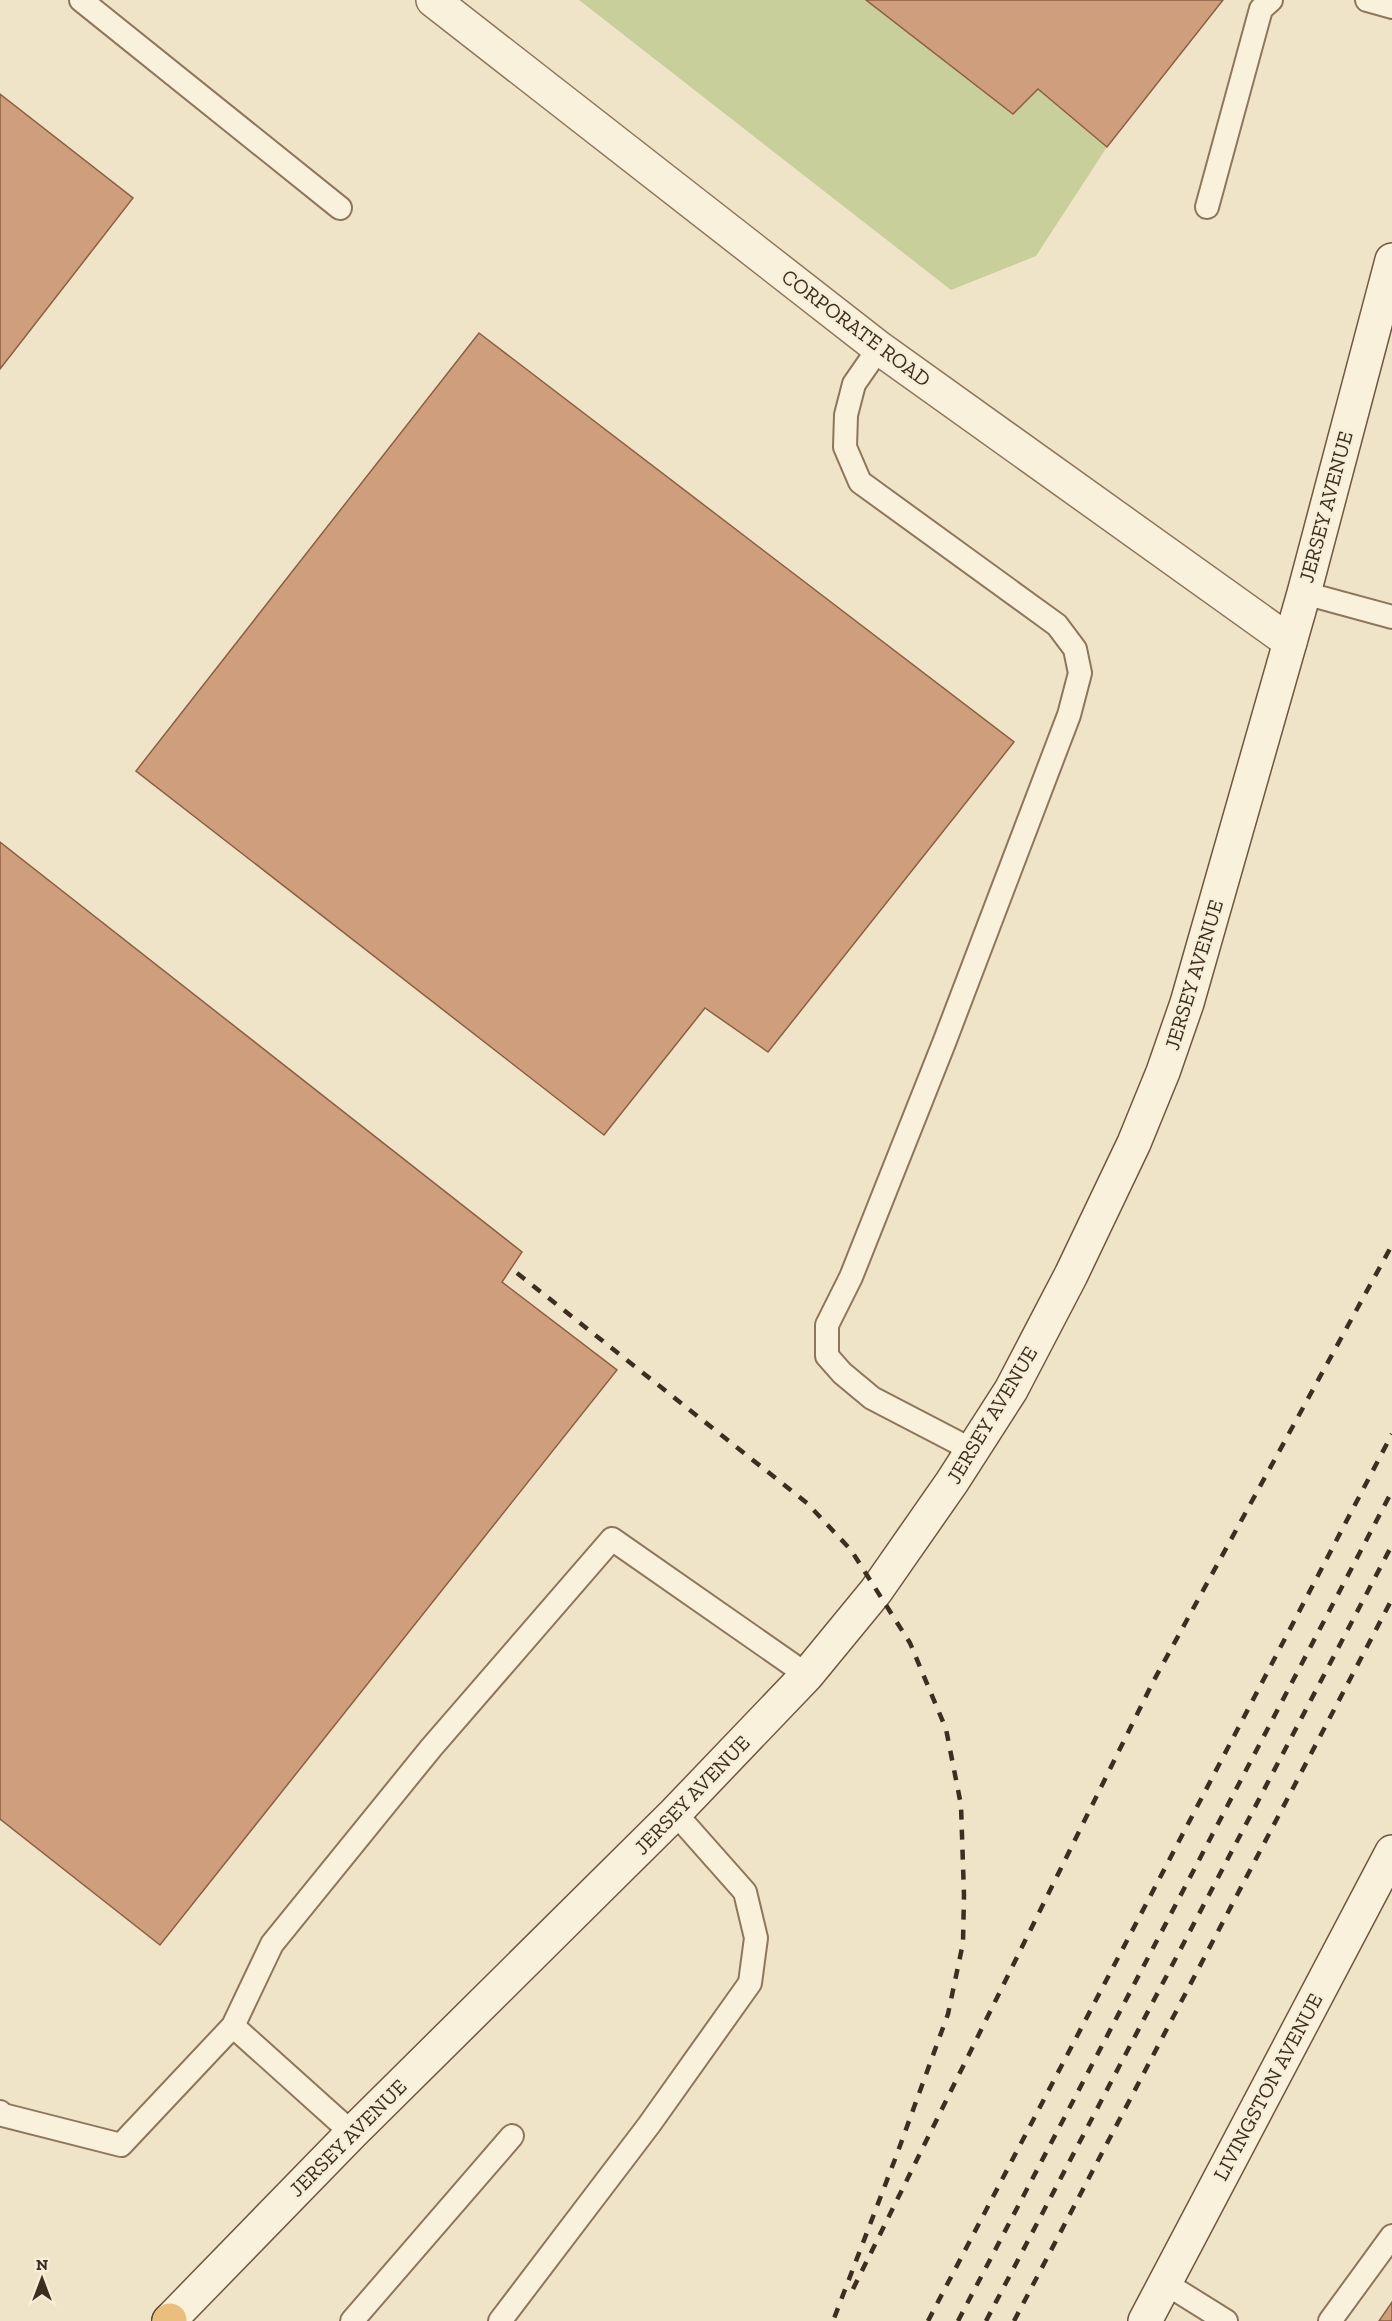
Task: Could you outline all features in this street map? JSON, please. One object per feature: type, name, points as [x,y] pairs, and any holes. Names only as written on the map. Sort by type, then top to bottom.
[{"type":"main road","name":"CORPORATE ROAD","points":[[433,0],[879,348],[1290,642]]},
{"type":"main road","name":"JERSEY AVENUE","points":[[169,2321],[352,2133],[675,1813],[807,1675],[876,1592],[1011,1390],[1071,1275],[1134,1143],[1163,1072],[1210,930],[1304,593],[1392,260]]},
{"type":"main road","name":"LIVINGSTON AVENUE","points":[[1144,2321],[1392,1852]]},
{"type":"lane","points":[[81,0],[340,208]]},
{"type":"lane","points":[[1207,207],[1261,9],[1271,0]]},
{"type":"lane","points":[[1367,0],[1392,7]]},
{"type":"lane","points":[[879,348],[854,384],[846,415],[845,447],[860,482],[1057,625],[1075,649],[1080,673],[1069,715],[944,1043],[851,1277],[827,1325],[827,1356],[842,1373],[872,1398],[972,1450]]},
{"type":"lane","points":[[1304,593],[1392,617]]},
{"type":"lane","points":[[0,2112],[3,2115],[121,2145],[233,2026],[272,1944],[431,1748],[612,1539],[807,1675]]},
{"type":"lane","points":[[501,2321],[649,2125],[750,1983],[756,1938],[746,1892],[675,1813]]},
{"type":"lane","points":[[233,2026],[352,2133]]},
{"type":"lane","points":[[352,2321],[512,2136]]},
{"type":"lane","points":[[1330,2321],[1392,2236]]},
{"type":"lane","points":[[1165,2283],[1226,2321]]},
{"type":"green space","points":[[579,0],[866,0],[1013,114],[1038,89],[1107,147],[1036,256],[951,290]]},
{"type":"building","points":[[866,0],[1223,0],[1107,147],[1038,89],[1013,114]]},
{"type":"building","points":[[0,94],[133,198],[0,369]]},
{"type":"building","points":[[479,333],[1014,742],[768,1052],[705,1008],[604,1135],[136,771]]},
{"type":"building","points":[[0,842],[522,1252],[502,1282],[617,1370],[160,1945],[0,1819]]},
{"type":"building","points":[[1392,2302],[1392,2321],[1379,2321]]},
{"type":"railway","points":[[853,2289],[1153,1682],[1392,1245]]},
{"type":"railway","points":[[517,1273],[807,1503],[851,1550],[910,1643],[946,1729],[961,1805],[963,1943],[948,2014],[833,2321]]},
{"type":"railway","points":[[928,2321],[1392,1434]]},
{"type":"railway","points":[[958,2321],[1392,1491]]},
{"type":"railway","points":[[986,2321],[1392,1545]]},
{"type":"railway","points":[[1014,2321],[1392,1599]]}]
